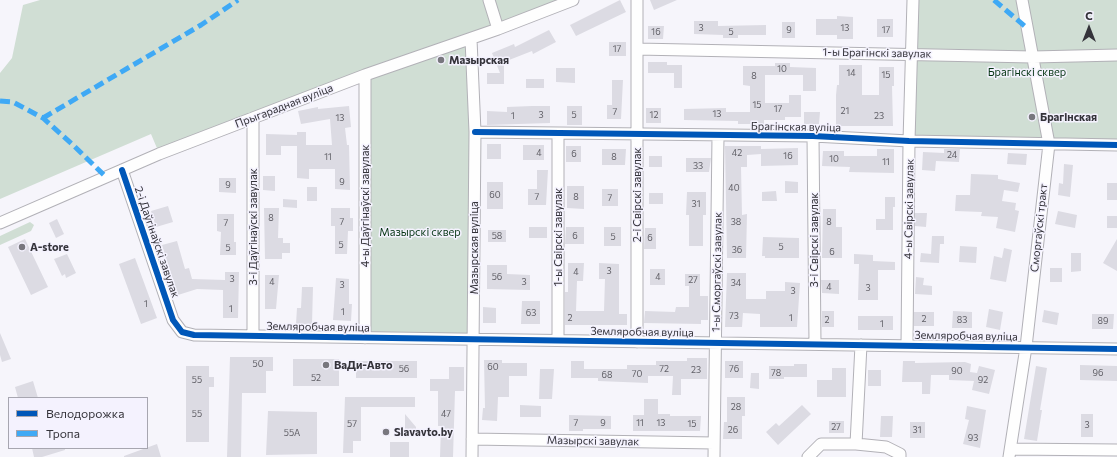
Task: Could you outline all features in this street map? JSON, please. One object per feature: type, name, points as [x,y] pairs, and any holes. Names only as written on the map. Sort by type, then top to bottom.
[{"type":"street","points":[[489,0],[498,29]]},
{"type":"street","name":"Прыгарадная вуліца","points":[[0,223],[122,170],[253,118],[365,75],[471,39],[573,0]]},
{"type":"street","name":"2-і Свірскі завулак","points":[[637,0],[637,342]]},
{"type":"street","name":"4-ы Свірскі завулак","points":[[907,345],[909,141],[913,0]]},
{"type":"street","name":"Сморгаўскі тракт","points":[[1010,453],[1026,347],[1048,144],[1022,0]]},
{"type":"street","name":"Мазырская вуліца","points":[[471,39],[475,132],[472,457]]},
{"type":"street","name":"1-ы Брагінскі завулак","points":[[636,49],[912,53],[1033,57],[1117,55]]},
{"type":"street","name":"4-ы Даўгінаўскі завулак","points":[[365,75],[365,338]]},
{"type":"street","name":"3-і Даўгінаўскі завулак","points":[[253,118],[253,336]]},
{"type":"street","name":"Брагінская вуліца","points":[[475,132],[813,136],[909,141],[1117,145]]},
{"type":"street","name":"1-ы Свірскі завулак","points":[[558,134],[558,340]]},
{"type":"street","name":"1-ы Сморгаўскі завулак","points":[[714,457],[718,136]]},
{"type":"street","name":"3-і Свірскі завулак","points":[[813,136],[815,344]]},
{"type":"street","name":"2-і Даўгінаўскі завулак","points":[[122,170],[173,320]]},
{"type":"street","name":"Земляробчая вуліца","points":[[173,320],[182,332],[194,335],[1117,348]]},
{"type":"street","points":[[856,444],[861,345]]},
{"type":"street","name":"Мазырскі завулак","points":[[472,439],[714,443]]},
{"type":"street","points":[[808,457],[821,444],[856,444],[886,447],[900,454],[900,457]]},
{"type":"street","points":[[1010,453],[1074,453],[1117,450]]},
{"type":"green space","points":[[40,0],[570,0],[159,153],[151,134],[0,199],[0,73],[12,58],[23,5]]},
{"type":"green space","name":"Брагінскі сквер","points":[[913,0],[1117,0],[1117,145],[909,141]]},
{"type":"green space","name":"Мазырскі сквер","points":[[471,39],[474,339],[365,338],[365,75]]},
{"type":"green space","points":[[30,222],[34,225],[31,231],[0,245],[0,236]]},
{"type":"building","points":[[620,0],[626,12],[576,36],[570,25]]},
{"type":"building","points":[[650,0],[677,0],[654,10]]},
{"type":"building","points":[[837,16],[853,17],[853,39],[837,39],[837,35],[816,35],[816,19],[837,19]]},
{"type":"building","points":[[877,19],[893,19],[893,37],[877,37]]},
{"type":"building","points":[[694,21],[718,21],[718,26],[766,25],[766,35],[738,35],[738,38],[723,38],[723,35],[694,34]]},
{"type":"building","points":[[782,22],[795,22],[795,38],[782,38]]},
{"type":"building","points":[[648,26],[664,26],[663,39],[648,39]]},
{"type":"building","points":[[549,30],[556,42],[533,54],[532,51],[504,62],[504,84],[487,84],[487,73],[500,73],[492,53],[514,44],[515,47]]},
{"type":"building","points":[[609,42],[626,42],[626,56],[609,56]]},
{"type":"building","points":[[648,62],[667,62],[667,65],[682,65],[682,88],[674,88],[674,73],[648,73]]},
{"type":"building","points":[[775,63],[790,63],[790,67],[816,68],[816,91],[803,91],[803,75],[765,75],[765,103],[789,103],[789,95],[801,95],[801,117],[785,117],[785,120],[764,120],[764,124],[738,124],[738,121],[684,120],[684,109],[726,108],[726,112],[750,112],[750,86],[743,85],[743,66],[775,66]]},
{"type":"building","points":[[839,65],[862,65],[862,95],[879,95],[879,67],[894,67],[894,86],[892,86],[893,126],[836,126],[836,95],[837,85],[839,85]]},
{"type":"building","points":[[556,68],[575,68],[575,83],[556,82]]},
{"type":"building","points":[[526,79],[544,79],[544,88],[526,88]]},
{"type":"building","points":[[612,80],[623,80],[621,119],[607,119],[607,105],[612,105]]},
{"type":"building","points":[[349,106],[351,127],[345,128],[347,145],[349,145],[350,190],[335,189],[335,169],[309,169],[309,179],[297,178],[297,146],[281,146],[281,155],[266,155],[266,134],[297,135],[297,132],[306,132],[306,145],[332,145],[330,119],[301,124],[298,111],[318,107],[318,109]]},
{"type":"building","points":[[550,106],[550,123],[487,125],[487,111],[507,112],[507,107]]},
{"type":"building","points":[[567,106],[582,106],[582,125],[567,125]]},
{"type":"building","points":[[646,108],[661,108],[661,123],[646,123]]},
{"type":"building","points":[[804,112],[820,112],[819,124],[804,124]]},
{"type":"building","points":[[487,144],[501,144],[501,159],[487,159]]},
{"type":"building","points":[[523,145],[544,145],[544,160],[523,160]]},
{"type":"building","points":[[566,146],[581,146],[581,162],[566,162]]},
{"type":"building","points":[[725,146],[761,146],[761,149],[798,148],[798,165],[761,166],[761,154],[747,155],[747,167],[741,167],[742,215],[747,214],[746,258],[727,258]]},
{"type":"building","points":[[602,149],[626,149],[625,165],[602,165]]},
{"type":"building","points":[[877,149],[894,149],[894,173],[849,172],[850,167],[822,166],[823,151],[844,151],[844,156],[877,156]]},
{"type":"building","points":[[944,149],[960,149],[959,162],[936,161],[935,171],[922,170],[923,152],[944,153]]},
{"type":"building","points":[[1008,153],[1027,154],[1026,165],[1007,164]]},
{"type":"building","points":[[649,156],[662,156],[662,167],[649,167]]},
{"type":"building","points":[[686,158],[711,158],[709,172],[686,172]]},
{"type":"building","points":[[1064,164],[1073,165],[1070,197],[1058,195],[1059,183],[1063,184]]},
{"type":"building","points":[[537,170],[548,170],[546,205],[528,205],[528,189],[537,189]]},
{"type":"building","points":[[971,174],[998,175],[998,179],[1020,183],[1018,192],[1004,190],[1002,201],[1016,203],[1015,210],[1019,211],[1015,232],[996,228],[998,217],[981,216],[982,212],[955,211],[956,195],[970,195]]},
{"type":"building","points":[[263,176],[275,176],[275,191],[263,190]]},
{"type":"building","points":[[219,178],[236,178],[236,193],[219,192]]},
{"type":"building","points":[[785,181],[798,182],[798,193],[785,193]]},
{"type":"building","points":[[487,182],[503,182],[503,209],[487,209]]},
{"type":"building","points":[[1107,183],[1117,183],[1117,200],[1107,200]]},
{"type":"building","points":[[567,186],[584,186],[584,209],[567,208]]},
{"type":"building","points":[[307,187],[317,187],[317,201],[307,201]]},
{"type":"building","points":[[602,189],[618,189],[618,206],[602,206]]},
{"type":"building","points":[[776,191],[777,201],[762,201],[762,192]]},
{"type":"building","points":[[687,192],[706,192],[706,215],[703,215],[703,246],[689,246],[689,215],[686,215]]},
{"type":"building","points":[[649,193],[663,193],[663,204],[649,204]]},
{"type":"building","points":[[885,197],[895,197],[895,207],[893,207],[893,230],[876,230],[876,219],[885,219]]},
{"type":"building","points":[[283,199],[297,200],[297,208],[283,207]]},
{"type":"building","points":[[168,206],[173,222],[156,227],[151,211]]},
{"type":"building","points":[[264,208],[279,208],[278,238],[283,238],[283,243],[290,243],[290,253],[282,253],[282,259],[265,259]]},
{"type":"building","points":[[331,208],[350,208],[350,218],[353,218],[353,231],[348,231],[347,254],[335,254],[335,226],[331,226]]},
{"type":"building","points":[[823,209],[836,209],[836,227],[842,227],[842,258],[822,258]]},
{"type":"building","points":[[1058,211],[1077,215],[1075,228],[1055,224]]},
{"type":"building","points":[[915,213],[927,213],[926,227],[915,226]]},
{"type":"building","points":[[217,214],[234,214],[234,242],[236,242],[236,255],[220,255],[221,232],[217,231]]},
{"type":"building","points":[[1107,216],[1117,216],[1117,228],[1107,228]]},
{"type":"building","points":[[57,219],[64,234],[56,238],[49,223]]},
{"type":"building","points":[[529,227],[547,227],[547,238],[529,238]]},
{"type":"building","points":[[566,227],[584,227],[584,244],[565,244]]},
{"type":"building","points":[[604,227],[621,227],[621,246],[604,246]]},
{"type":"building","points":[[645,228],[656,228],[656,249],[644,249]]},
{"type":"building","points":[[488,230],[506,230],[506,242],[488,242]]},
{"type":"building","points":[[932,236],[944,236],[944,244],[940,244],[939,263],[920,262],[921,253],[931,254]]},
{"type":"building","points":[[763,237],[799,238],[799,258],[765,258],[765,256],[762,256]]},
{"type":"building","points":[[25,239],[48,287],[31,295],[8,247]]},
{"type":"building","points":[[1117,239],[1117,271],[1103,263]]},
{"type":"building","points":[[177,241],[185,269],[189,268],[192,279],[225,280],[225,272],[239,272],[238,318],[223,318],[223,290],[197,289],[178,295],[162,245]]},
{"type":"building","points":[[960,246],[977,247],[976,263],[959,262]]},
{"type":"building","points":[[1004,248],[1012,250],[1006,282],[990,279],[994,256],[1002,258]]},
{"type":"building","points":[[1071,253],[1081,253],[1081,271],[1071,272]]},
{"type":"building","points":[[67,254],[76,273],[66,278],[65,274],[62,276],[54,259]]},
{"type":"building","points":[[854,254],[873,255],[873,261],[895,262],[895,270],[878,270],[878,300],[858,300],[859,264],[854,264]]},
{"type":"building","points":[[135,258],[157,318],[141,324],[119,264]]},
{"type":"building","points":[[568,263],[584,263],[583,281],[577,281],[576,311],[604,311],[605,279],[599,279],[599,263],[619,264],[619,314],[627,314],[627,325],[565,325],[565,292],[568,292]]},
{"type":"building","points":[[487,265],[507,265],[507,274],[530,275],[530,290],[487,289]]},
{"type":"building","points":[[1050,268],[1062,268],[1062,282],[1050,282]]},
{"type":"building","points":[[650,269],[665,269],[665,285],[650,285]]},
{"type":"building","points":[[727,273],[746,273],[746,299],[766,299],[766,291],[785,291],[785,282],[800,283],[797,327],[760,327],[760,314],[743,313],[742,327],[725,327]]},
{"type":"building","points":[[685,274],[700,274],[700,296],[708,296],[708,320],[701,320],[701,324],[644,323],[645,311],[675,312],[676,307],[689,307],[689,286],[685,286]]},
{"type":"building","points":[[265,275],[279,275],[276,309],[265,309]]},
{"type":"building","points":[[916,277],[924,278],[923,285],[932,286],[932,295],[915,294]]},
{"type":"building","points":[[336,278],[349,279],[349,304],[352,304],[351,321],[333,320]]},
{"type":"building","points":[[821,280],[839,280],[839,294],[822,293]]},
{"type":"building","points":[[302,287],[313,287],[312,324],[296,324],[297,308],[301,308]]},
{"type":"building","points":[[522,301],[540,301],[540,324],[521,324]]},
{"type":"building","points":[[483,307],[496,308],[496,323],[483,323]]},
{"type":"building","points":[[989,309],[1003,312],[1000,330],[986,327]]},
{"type":"building","points":[[1044,310],[1059,313],[1057,325],[1042,322]]},
{"type":"building","points":[[822,311],[834,311],[834,327],[822,327]]},
{"type":"building","points":[[953,311],[972,312],[972,328],[952,328]]},
{"type":"building","points":[[914,312],[934,312],[934,326],[914,326]]},
{"type":"building","points":[[1092,314],[1114,314],[1113,329],[1092,329]]},
{"type":"building","points":[[858,316],[893,316],[893,330],[858,330]]},
{"type":"building","points":[[0,333],[11,359],[2,362],[0,355]]},
{"type":"building","points":[[230,357],[273,357],[273,371],[266,371],[266,393],[242,393],[241,457],[227,457]]},
{"type":"building","points":[[687,358],[707,358],[707,379],[681,379],[681,395],[672,395],[673,376],[648,376],[648,383],[598,381],[598,378],[571,378],[571,361],[584,361],[584,369],[627,369],[627,365],[656,365],[656,361],[687,361]]},
{"type":"building","points":[[293,359],[339,359],[339,386],[293,386]]},
{"type":"building","points":[[484,360],[502,360],[502,363],[527,363],[527,376],[509,376],[509,397],[498,397],[497,421],[482,420],[483,408],[485,408]]},
{"type":"building","points":[[356,361],[417,361],[417,378],[356,378]]},
{"type":"building","points":[[725,361],[743,361],[743,378],[725,378]]},
{"type":"building","points":[[903,361],[915,361],[915,363],[965,362],[971,364],[970,372],[977,373],[979,366],[995,370],[989,394],[972,390],[974,381],[949,380],[949,375],[931,375],[930,394],[922,394],[922,382],[902,382]]},
{"type":"building","points":[[794,364],[807,364],[807,377],[784,377],[784,379],[769,379],[769,366],[794,366]]},
{"type":"building","points":[[1080,365],[1117,366],[1117,381],[1080,380]]},
{"type":"building","points":[[186,366],[209,366],[209,377],[214,377],[214,387],[209,387],[209,442],[186,442]]},
{"type":"building","points":[[1036,366],[1047,368],[1040,410],[1042,410],[1037,441],[1024,439]]},
{"type":"building","points":[[449,367],[464,367],[464,391],[455,391],[453,457],[440,457],[441,426],[438,426],[438,391],[430,391],[430,379],[449,379]]},
{"type":"building","points":[[832,368],[846,368],[846,397],[817,397],[817,380],[832,380]]},
{"type":"building","points":[[540,369],[554,369],[552,399],[539,399]]},
{"type":"building","points":[[868,370],[881,370],[881,386],[868,386]]},
{"type":"building","points":[[751,373],[759,373],[759,389],[750,388]]},
{"type":"building","points":[[33,381],[38,397],[18,397],[15,387]]},
{"type":"building","points":[[345,397],[415,397],[415,407],[361,407],[361,441],[353,441],[353,453],[343,453]]},
{"type":"building","points":[[727,397],[745,397],[745,416],[742,416],[742,439],[723,439],[724,422],[727,422]]},
{"type":"building","points":[[644,399],[658,399],[658,414],[670,414],[670,416],[701,416],[700,431],[633,431],[633,415],[644,415]]},
{"type":"building","points":[[520,405],[541,406],[541,417],[520,417]]},
{"type":"building","points":[[802,405],[811,414],[778,445],[766,432],[776,423],[779,426]]},
{"type":"building","points":[[967,406],[986,410],[980,448],[963,444],[969,420],[965,419]]},
{"type":"building","points":[[268,411],[317,412],[317,454],[266,455]]},
{"type":"building","points":[[405,414],[416,427],[416,436],[405,436]]},
{"type":"building","points":[[1081,414],[1093,414],[1093,437],[1081,437]]},
{"type":"building","points":[[569,415],[611,416],[611,429],[583,429],[583,431],[569,431]]},
{"type":"building","points":[[881,416],[893,416],[892,437],[880,437]]},
{"type":"building","points":[[829,421],[844,421],[844,433],[829,433]]},
{"type":"building","points":[[910,422],[925,422],[925,438],[910,438]]},
{"type":"building","points":[[390,442],[409,442],[409,457],[390,457]]},
{"type":"building","points":[[157,444],[161,457],[124,457],[143,449],[148,449],[148,447]]},
{"type":"building","points":[[32,449],[65,449],[42,457],[34,457]]},
{"type":"marked path","points":[[43,118],[201,25],[238,0]]},
{"type":"marked path","points":[[994,0],[1028,29]]},
{"type":"marked path","points":[[0,101],[13,102],[43,118],[106,177]]},
{"type":"cycle path","points":[[475,132],[813,136],[909,141],[1117,145]]},
{"type":"cycle path","points":[[122,170],[173,320],[182,332],[194,335],[1117,349]]},
{"type":"place","name":"Мазырская","points":[[441,60]]},
{"type":"place","name":"Брагінская","points":[[1032,117]]},
{"type":"place","name":"А-store","points":[[22,247]]},
{"type":"place","name":"ВаДи-Авто","points":[[326,365]]},
{"type":"place","name":"Slavavto.by","points":[[386,432]]}]
